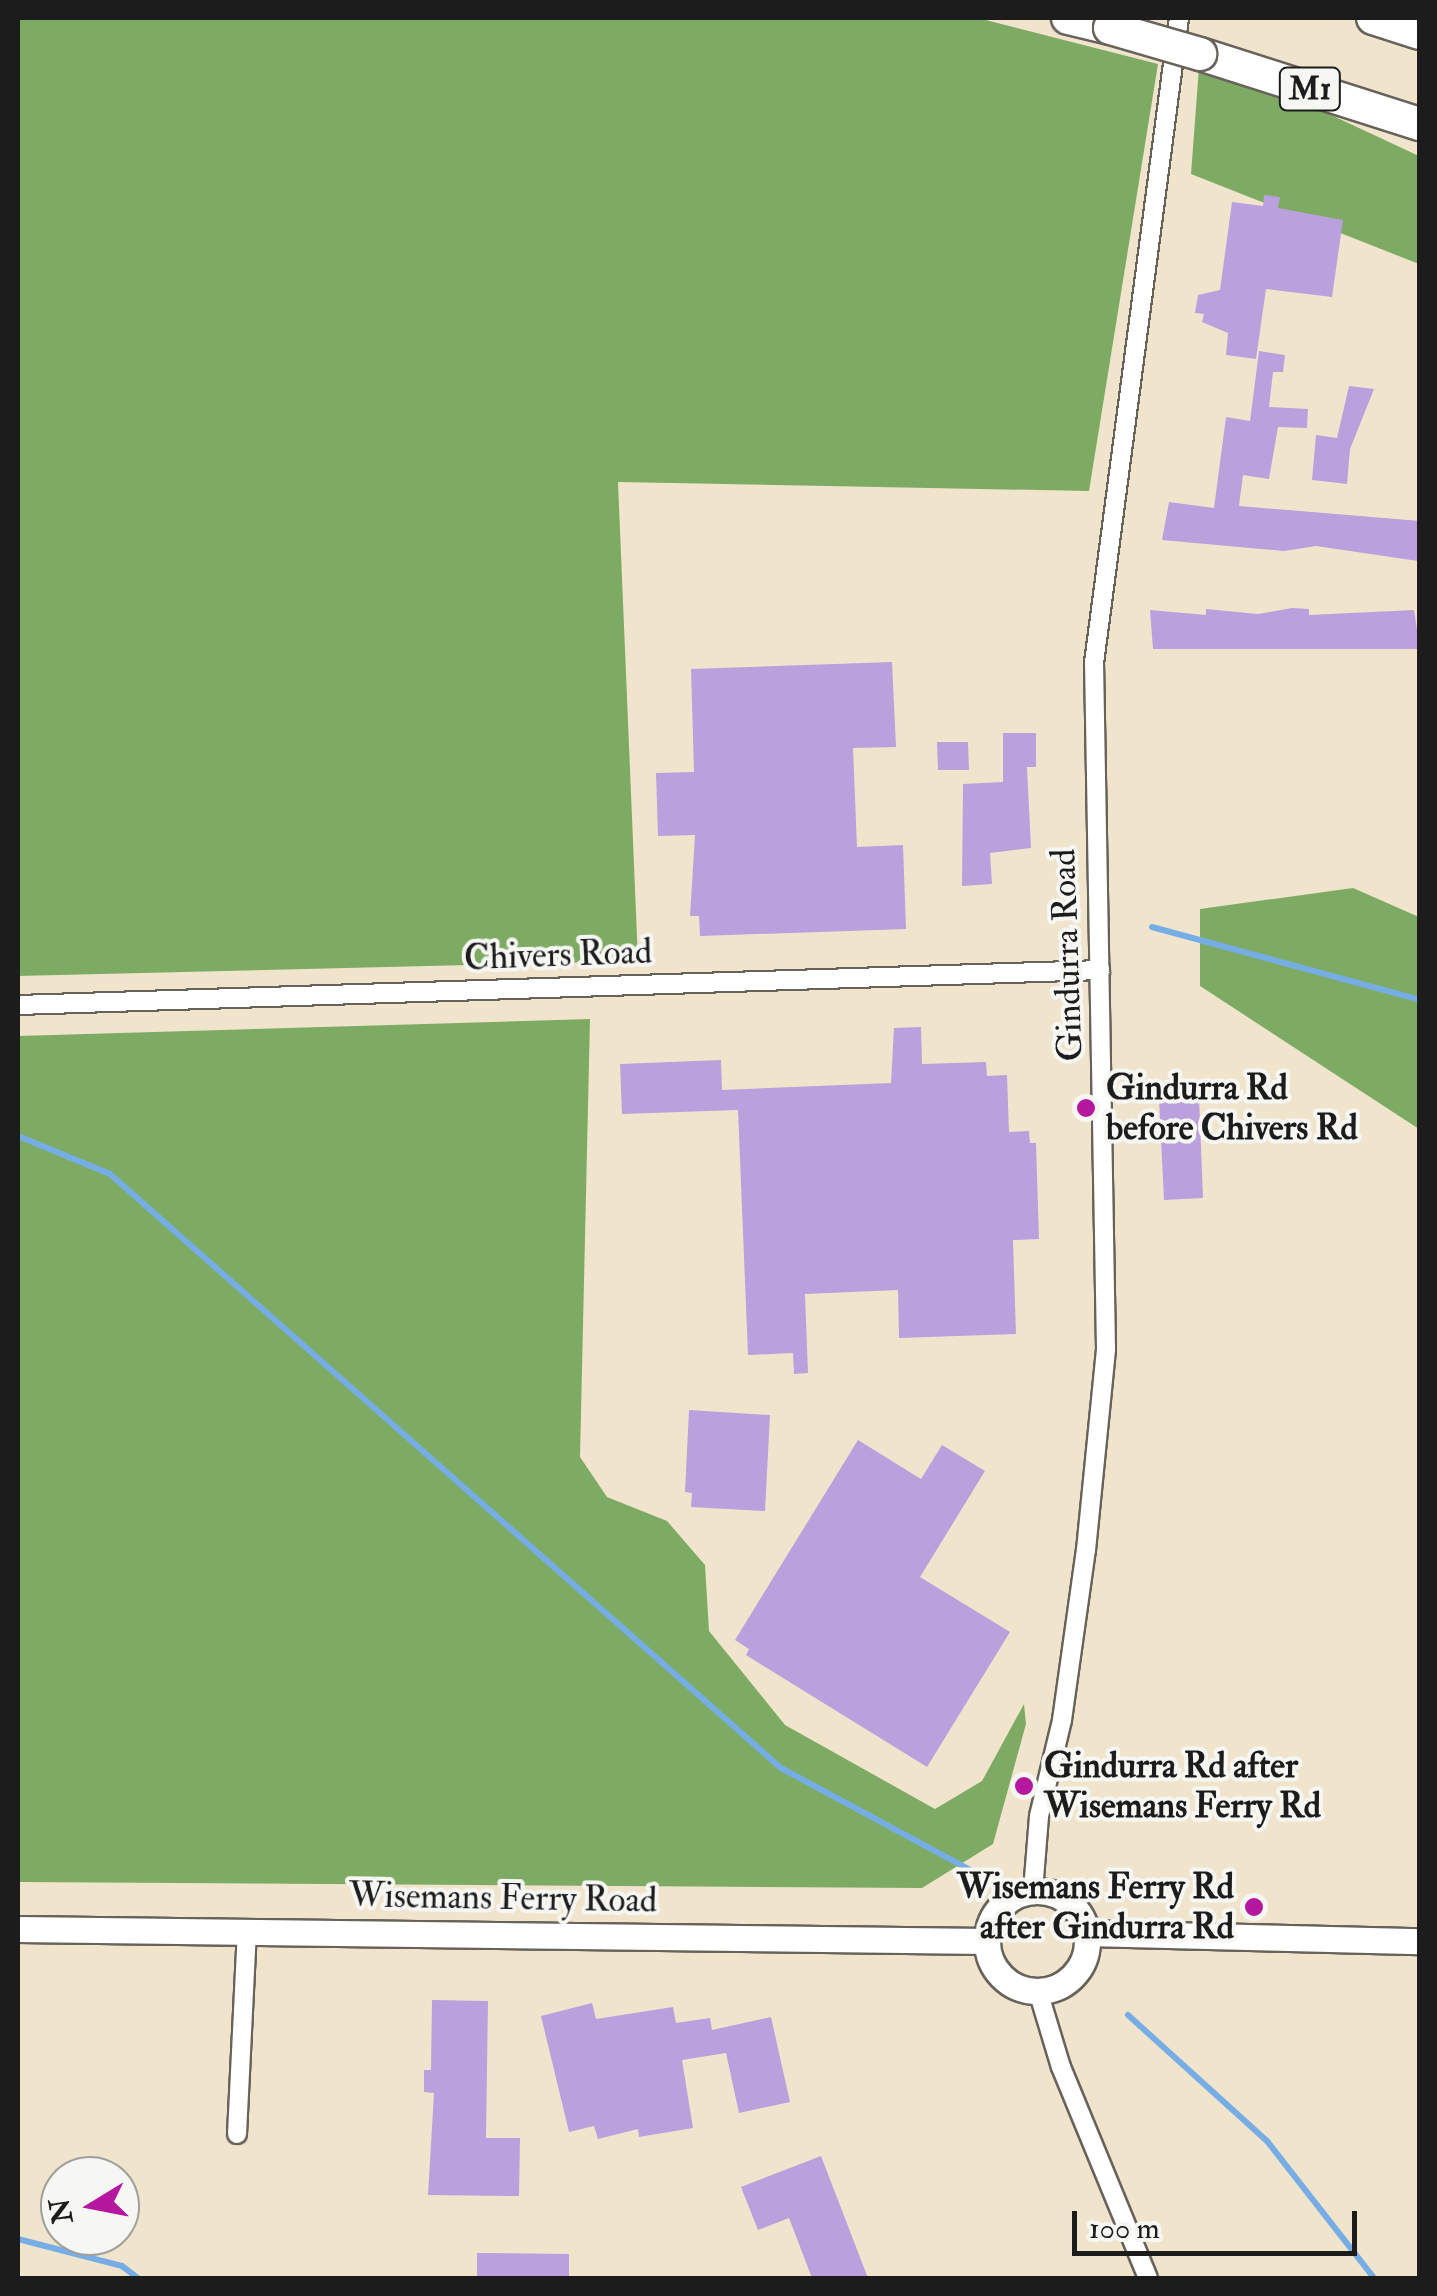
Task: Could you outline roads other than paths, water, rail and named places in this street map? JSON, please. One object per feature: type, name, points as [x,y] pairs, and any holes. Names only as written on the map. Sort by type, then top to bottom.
[{"type":"highway","name":"M1","points":[[1068,18],[1200,54],[1420,124]]},
{"type":"highway","points":[[1373,18],[1420,33]]},
{"type":"main road","points":[[1033,1891],[1062,1897],[1087,1933],[1076,1973],[1038,1992],[997,1971],[987,1942],[1006,1902],[1033,1891]]},
{"type":"main road","name":"Wisemans Ferry Road","points":[[18,1928],[987,1942]]},
{"type":"main road","points":[[1087,1933],[1420,1942]]},
{"type":"street","name":"Gindurra Road","points":[[1033,1891],[1039,1816],[1062,1720],[1086,1550],[1106,1350],[1094,663],[1178,18]]},
{"type":"street","name":"Chivers Road","points":[[18,1005],[1100,970]]},
{"type":"street","points":[[237,2134],[246,1929]]},
{"type":"street","points":[[1038,1992],[1061,2067],[1148,2278]]},
{"type":"waterway","points":[[1152,927],[1420,1000]]},
{"type":"waterway","points":[[18,1136],[110,1174],[781,1768],[976,1873]]},
{"type":"waterway","points":[[1128,2015],[1267,2141],[1374,2278]]},
{"type":"waterway","points":[[18,2239],[122,2266],[138,2278]]},
{"type":"place","name":"Gindurra Rd before Chivers Rd","points":[[1086,1108]]},
{"type":"place","name":"Gindurra Rd after Wisemans Ferry Rd","points":[[1024,1786]]},
{"type":"place","name":"Wisemans Ferry Rd after Gindurra Rd","points":[[1254,1907]]}]
